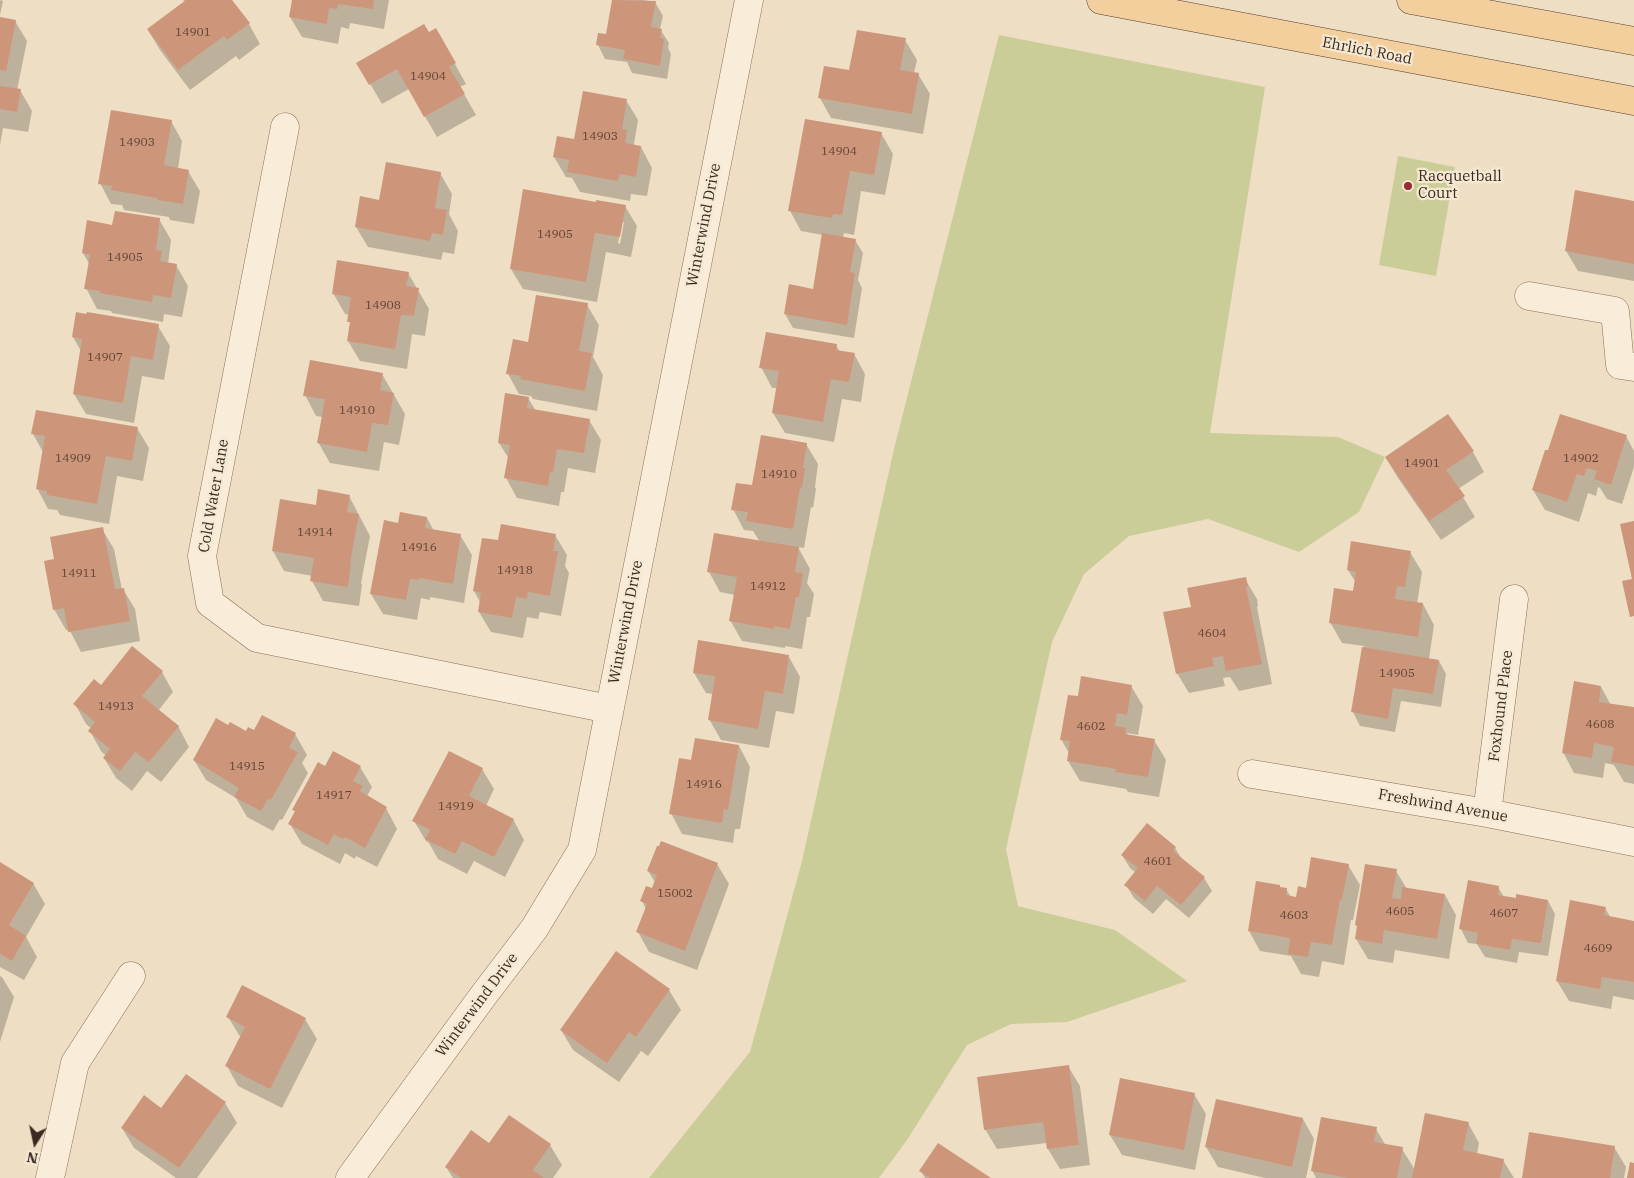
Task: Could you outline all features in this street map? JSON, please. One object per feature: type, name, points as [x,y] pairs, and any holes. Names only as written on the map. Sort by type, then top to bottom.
[{"type":"main road","name":"Ehrlich Road","points":[[1101,0],[1634,101]]},
{"type":"main road","points":[[1412,0],[1634,41]]},
{"type":"street","name":"Winterwind Drive","points":[[350,1178],[483,996],[534,930],[582,850],[749,0]]},
{"type":"street","name":"Cold Water Lane","points":[[285,127],[202,556],[210,603],[257,638],[609,710]]},
{"type":"street","points":[[1530,296],[1615,311],[1620,365],[1634,367]]},
{"type":"street","name":"Foxhound Place","points":[[1487,813],[1514,599]]},
{"type":"street","name":"Freshwind Avenue","points":[[1252,774],[1487,813],[1634,842]]},
{"type":"street","points":[[50,1178],[75,1063],[131,976]]},
{"type":"green space","points":[[999,35],[1265,87],[1210,433],[1338,437],[1385,457],[1359,512],[1299,552],[1208,519],[1129,536],[1084,574],[1052,642],[1006,849],[1018,906],[1115,930],[1187,981],[1067,1022],[1011,1024],[967,1045],[907,1140],[879,1178],[649,1178],[750,1052],[802,861],[894,449]]},
{"type":"green space","points":[[1398,156],[1455,167],[1436,276],[1379,265]]},
{"type":"building","points":[[186,0],[232,0],[250,23],[227,40],[224,36],[178,70],[147,29]]},
{"type":"building","points":[[292,0],[374,0],[373,9],[338,4],[337,9],[329,8],[327,24],[289,17]]},
{"type":"building","points":[[612,0],[656,1],[651,27],[662,29],[660,38],[664,39],[660,66],[623,59],[625,50],[596,45],[598,33],[606,34]]},
{"type":"building","points":[[0,17],[16,20],[6,71],[0,70]]},
{"type":"building","points":[[424,24],[429,32],[436,28],[456,63],[449,67],[465,94],[424,117],[397,69],[369,85],[356,63]]},
{"type":"building","points":[[857,30],[906,38],[900,70],[919,73],[912,114],[818,98],[824,66],[849,70]]},
{"type":"building","points":[[0,86],[21,89],[17,112],[0,109]]},
{"type":"building","points":[[583,91],[627,99],[622,129],[627,130],[625,143],[641,146],[636,177],[620,174],[618,181],[567,172],[569,160],[553,157],[557,136],[574,139]]},
{"type":"building","points":[[111,110],[172,120],[164,165],[189,170],[183,204],[111,190],[112,186],[98,184]]},
{"type":"building","points":[[805,119],[882,132],[874,175],[850,171],[842,215],[833,214],[832,218],[788,211]]},
{"type":"building","points":[[386,162],[441,172],[435,208],[447,210],[443,235],[432,233],[430,241],[355,227],[360,196],[379,200]]},
{"type":"building","points":[[523,189],[596,202],[596,200],[626,205],[620,237],[595,233],[586,282],[510,269]]},
{"type":"building","points":[[1575,190],[1634,201],[1634,264],[1565,251]]},
{"type":"building","points":[[115,211],[160,218],[156,250],[162,251],[160,261],[177,264],[171,298],[153,295],[152,302],[84,289],[90,255],[82,253],[87,220],[112,225]]},
{"type":"building","points":[[822,233],[856,239],[850,272],[855,273],[847,325],[784,314],[789,284],[813,289]]},
{"type":"building","points":[[337,260],[409,272],[406,286],[419,288],[414,316],[401,315],[395,349],[347,341],[350,322],[347,322],[351,297],[332,294]]},
{"type":"building","points":[[536,295],[588,303],[579,351],[592,353],[585,391],[520,379],[521,376],[506,374],[513,339],[528,342]]},
{"type":"building","points":[[76,312],[86,314],[87,312],[159,324],[153,360],[131,356],[123,403],[73,394],[82,339],[72,337]]},
{"type":"building","points":[[766,332],[837,344],[836,350],[855,353],[849,382],[831,379],[823,422],[772,413],[779,371],[759,368]]},
{"type":"building","points":[[310,360],[383,373],[380,390],[394,393],[388,425],[372,423],[367,452],[317,443],[325,399],[303,396]]},
{"type":"building","points":[[505,393],[529,397],[527,408],[590,419],[584,453],[557,449],[553,472],[550,472],[548,486],[504,478],[510,445],[498,443]]},
{"type":"building","points":[[36,410],[138,427],[132,461],[106,456],[97,504],[47,495],[47,491],[36,489],[45,436],[31,434]]},
{"type":"building","points":[[1448,414],[1474,451],[1446,470],[1465,496],[1429,521],[1385,457]]},
{"type":"building","points":[[1560,414],[1627,435],[1611,485],[1594,479],[1597,471],[1587,468],[1584,476],[1577,474],[1567,502],[1532,490],[1545,450],[1548,450]]},
{"type":"building","points":[[761,435],[807,443],[802,488],[800,488],[793,529],[746,521],[748,512],[731,510],[736,483],[752,485]]},
{"type":"building","points":[[318,489],[350,495],[347,512],[359,514],[350,563],[348,587],[310,581],[314,558],[272,551],[280,499],[316,505]]},
{"type":"building","points":[[400,512],[427,517],[425,528],[461,534],[453,584],[419,578],[419,580],[410,579],[406,600],[370,594],[384,520],[398,523]]},
{"type":"building","points":[[1634,521],[1634,616],[1630,617],[1622,581],[1632,579],[1620,524]]},
{"type":"building","points":[[501,524],[556,534],[553,551],[558,551],[550,596],[528,592],[527,599],[516,597],[512,618],[478,612],[481,593],[473,591],[482,538],[498,540]]},
{"type":"building","points":[[103,527],[115,589],[124,588],[130,621],[68,632],[64,608],[53,610],[44,561],[54,559],[50,537]]},
{"type":"building","points":[[714,533],[799,547],[795,572],[803,573],[799,597],[796,597],[790,629],[774,626],[774,629],[729,621],[737,577],[707,572]]},
{"type":"building","points":[[1351,541],[1411,551],[1405,587],[1397,586],[1395,599],[1423,603],[1418,637],[1329,623],[1334,588],[1353,591],[1356,572],[1347,570]]},
{"type":"building","points":[[1246,577],[1248,586],[1246,587],[1262,664],[1226,671],[1223,656],[1212,658],[1214,666],[1176,674],[1163,612],[1191,607],[1187,588]]},
{"type":"building","points":[[698,640],[789,655],[783,694],[765,691],[758,729],[708,720],[715,676],[693,673]]},
{"type":"building","points":[[132,646],[163,671],[142,696],[179,726],[149,762],[135,752],[120,771],[103,758],[110,749],[88,731],[95,722],[73,704],[94,679],[101,685]]},
{"type":"building","points":[[1362,647],[1439,660],[1433,694],[1393,688],[1388,719],[1351,712]]},
{"type":"building","points":[[1081,676],[1132,685],[1127,715],[1117,713],[1115,726],[1126,728],[1125,734],[1155,739],[1148,777],[1115,772],[1116,769],[1067,761],[1070,741],[1060,740],[1068,695],[1078,696]]},
{"type":"building","points":[[1574,681],[1601,686],[1599,702],[1634,707],[1634,766],[1611,762],[1614,747],[1594,743],[1592,758],[1562,753]]},
{"type":"building","points":[[262,715],[296,733],[289,748],[298,752],[271,800],[268,799],[261,811],[234,797],[239,788],[193,760],[216,718],[228,725],[230,722],[246,731],[248,727],[254,730]]},
{"type":"building","points":[[695,738],[739,745],[728,810],[724,809],[722,823],[669,814],[679,758],[691,760]]},
{"type":"building","points":[[333,751],[361,766],[353,781],[363,786],[360,791],[387,807],[365,848],[345,837],[343,839],[334,834],[328,845],[288,824],[295,811],[292,810],[318,762],[325,766]]},
{"type":"building","points":[[449,751],[483,768],[469,796],[514,819],[494,857],[462,841],[455,854],[425,839],[430,830],[412,821]]},
{"type":"building","points":[[1147,823],[1176,847],[1173,851],[1205,877],[1181,905],[1157,886],[1145,901],[1124,885],[1138,868],[1121,855]]},
{"type":"building","points":[[661,841],[718,863],[685,951],[636,932],[647,904],[640,901],[646,886],[652,888],[657,875],[647,871],[657,846],[659,846]]},
{"type":"building","points":[[1311,857],[1349,864],[1332,945],[1311,942],[1308,957],[1288,954],[1290,938],[1248,931],[1256,881],[1280,885],[1280,887],[1287,888],[1286,895],[1296,897],[1298,886],[1306,888]]},
{"type":"building","points":[[0,862],[34,883],[9,925],[26,936],[12,961],[0,954]]},
{"type":"building","points":[[1365,864],[1397,869],[1392,898],[1401,899],[1402,887],[1445,894],[1437,939],[1384,930],[1382,944],[1355,939],[1357,926],[1355,925]]},
{"type":"building","points":[[1468,880],[1499,886],[1498,895],[1516,898],[1516,894],[1548,900],[1541,943],[1512,939],[1510,950],[1476,944],[1478,933],[1459,929]]},
{"type":"building","points":[[1570,900],[1606,907],[1604,915],[1634,921],[1634,982],[1602,977],[1600,989],[1556,981]]},
{"type":"building","points":[[616,951],[670,989],[636,1037],[629,1032],[607,1063],[560,1030]]},
{"type":"building","points":[[242,985],[306,1018],[270,1089],[225,1066],[245,1027],[226,1017]]},
{"type":"building","points":[[1069,1065],[1079,1145],[1047,1149],[1043,1122],[984,1130],[977,1077]]},
{"type":"building","points":[[186,1074],[226,1102],[179,1168],[121,1128],[144,1095],[161,1108]]},
{"type":"building","points":[[1120,1078],[1195,1093],[1184,1150],[1109,1135]]},
{"type":"building","points":[[1216,1099],[1303,1118],[1292,1167],[1205,1147]]},
{"type":"building","points":[[1425,1113],[1469,1122],[1463,1150],[1504,1159],[1500,1178],[1412,1178]]},
{"type":"building","points":[[509,1115],[551,1144],[533,1170],[544,1178],[461,1178],[445,1167],[471,1130],[489,1143]]},
{"type":"building","points":[[1321,1117],[1377,1127],[1374,1142],[1403,1147],[1397,1178],[1348,1178],[1311,1171]]},
{"type":"building","points":[[1529,1132],[1615,1146],[1610,1178],[1522,1178]]},
{"type":"building","points":[[938,1143],[991,1178],[930,1178],[919,1171]]},
{"type":"building","points":[[1630,1162],[1634,1163],[1634,1178],[1627,1178]]},
{"type":"place","name":"Racquetball Court","points":[[1408,186]]}]
